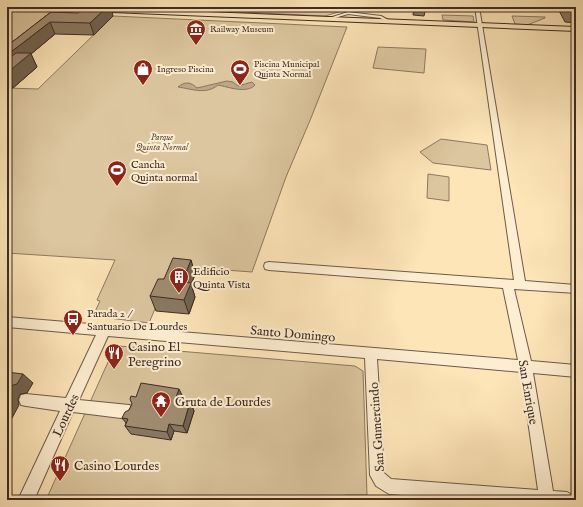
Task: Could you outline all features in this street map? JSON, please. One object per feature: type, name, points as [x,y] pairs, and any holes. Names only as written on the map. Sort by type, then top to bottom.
[{"type":"main road","points":[[39,7],[145,9],[156,12],[328,19],[365,18],[390,22],[481,28],[576,30]]},
{"type":"street","name":"San Enrique","points":[[477,7],[514,285],[546,499]]},
{"type":"street","points":[[365,18],[368,9]]},
{"type":"street","points":[[269,266],[576,289]]},
{"type":"street","name":"Santo Domingo","points":[[7,322],[576,371]]},
{"type":"street","name":"Lourdes","points":[[26,500],[105,330]]},
{"type":"street","name":"San Gumercindo","points":[[371,354],[377,475],[381,481],[388,486],[567,500]]},
{"type":"street","points":[[26,400],[130,412]]},
{"type":"green space","points":[[243,7],[343,7],[342,11],[325,16],[239,12]]},
{"type":"green space","points":[[7,8],[75,11],[67,15],[7,63]]},
{"type":"green space","points":[[442,15],[473,16],[474,22],[443,20]]},
{"type":"green space","name":"Parque Quinta Normal","points":[[113,16],[347,27],[286,177],[252,272],[173,266],[149,323],[93,316],[100,301],[97,300],[115,260],[7,253],[7,88],[38,89]]},
{"type":"green space","points":[[512,16],[545,18],[527,25],[515,24]]},
{"type":"green space","points":[[378,47],[426,49],[424,73],[373,68]]},
{"type":"green space","points":[[441,139],[487,145],[491,170],[433,163],[420,152]]},
{"type":"green space","points":[[428,174],[449,177],[449,201],[427,198]]},
{"type":"green space","points":[[119,346],[355,366],[363,371],[367,495],[345,495],[345,500],[46,500],[113,351]]},
{"type":"shaded area","name":"Piscina Municipal Quinta Normal","points":[[227,81],[233,82],[238,86],[252,82],[255,85],[252,88],[242,89],[218,85],[204,91],[178,87],[188,83],[197,88]]},
{"type":"building","points":[[85,7],[107,7],[90,23],[50,22],[7,55],[7,46],[51,12],[78,13]]},
{"type":"building","points":[[568,7],[576,7],[576,10],[570,10]]},
{"type":"building","points":[[16,53],[31,53],[7,73],[7,60]]},
{"type":"building","points":[[173,258],[191,260],[182,282],[191,283],[184,300],[150,296],[158,279],[164,279]]},
{"type":"building","points":[[7,372],[23,374],[17,384],[10,386],[7,401]]},
{"type":"building","name":"Gruta de Lourdes","points":[[141,383],[179,389],[175,400],[190,402],[183,426],[169,424],[167,432],[125,426],[128,419],[122,418],[132,404],[130,399],[131,396],[136,397]]},
{"type":"place","name":"Railway Museum","points":[[196,46]]},
{"type":"place","name":"Ingreso Piscina","points":[[143,86]]},
{"type":"place","name":"Piscina Municipal Quinta Normal","points":[[240,86]]},
{"type":"place","name":"Cancha Quinta normal","points":[[117,187]]},
{"type":"place","name":"Edificio Quinta Vista","points":[[179,294]]},
{"type":"place","name":"Parada 2 / Santuario De Lourdes","points":[[73,336]]},
{"type":"place","name":"Casino El Peregrino","points":[[114,370]]},
{"type":"place","name":"Gruta de Lourdes","points":[[161,418]]},
{"type":"place","name":"Casino Lourdes","points":[[60,482]]}]
